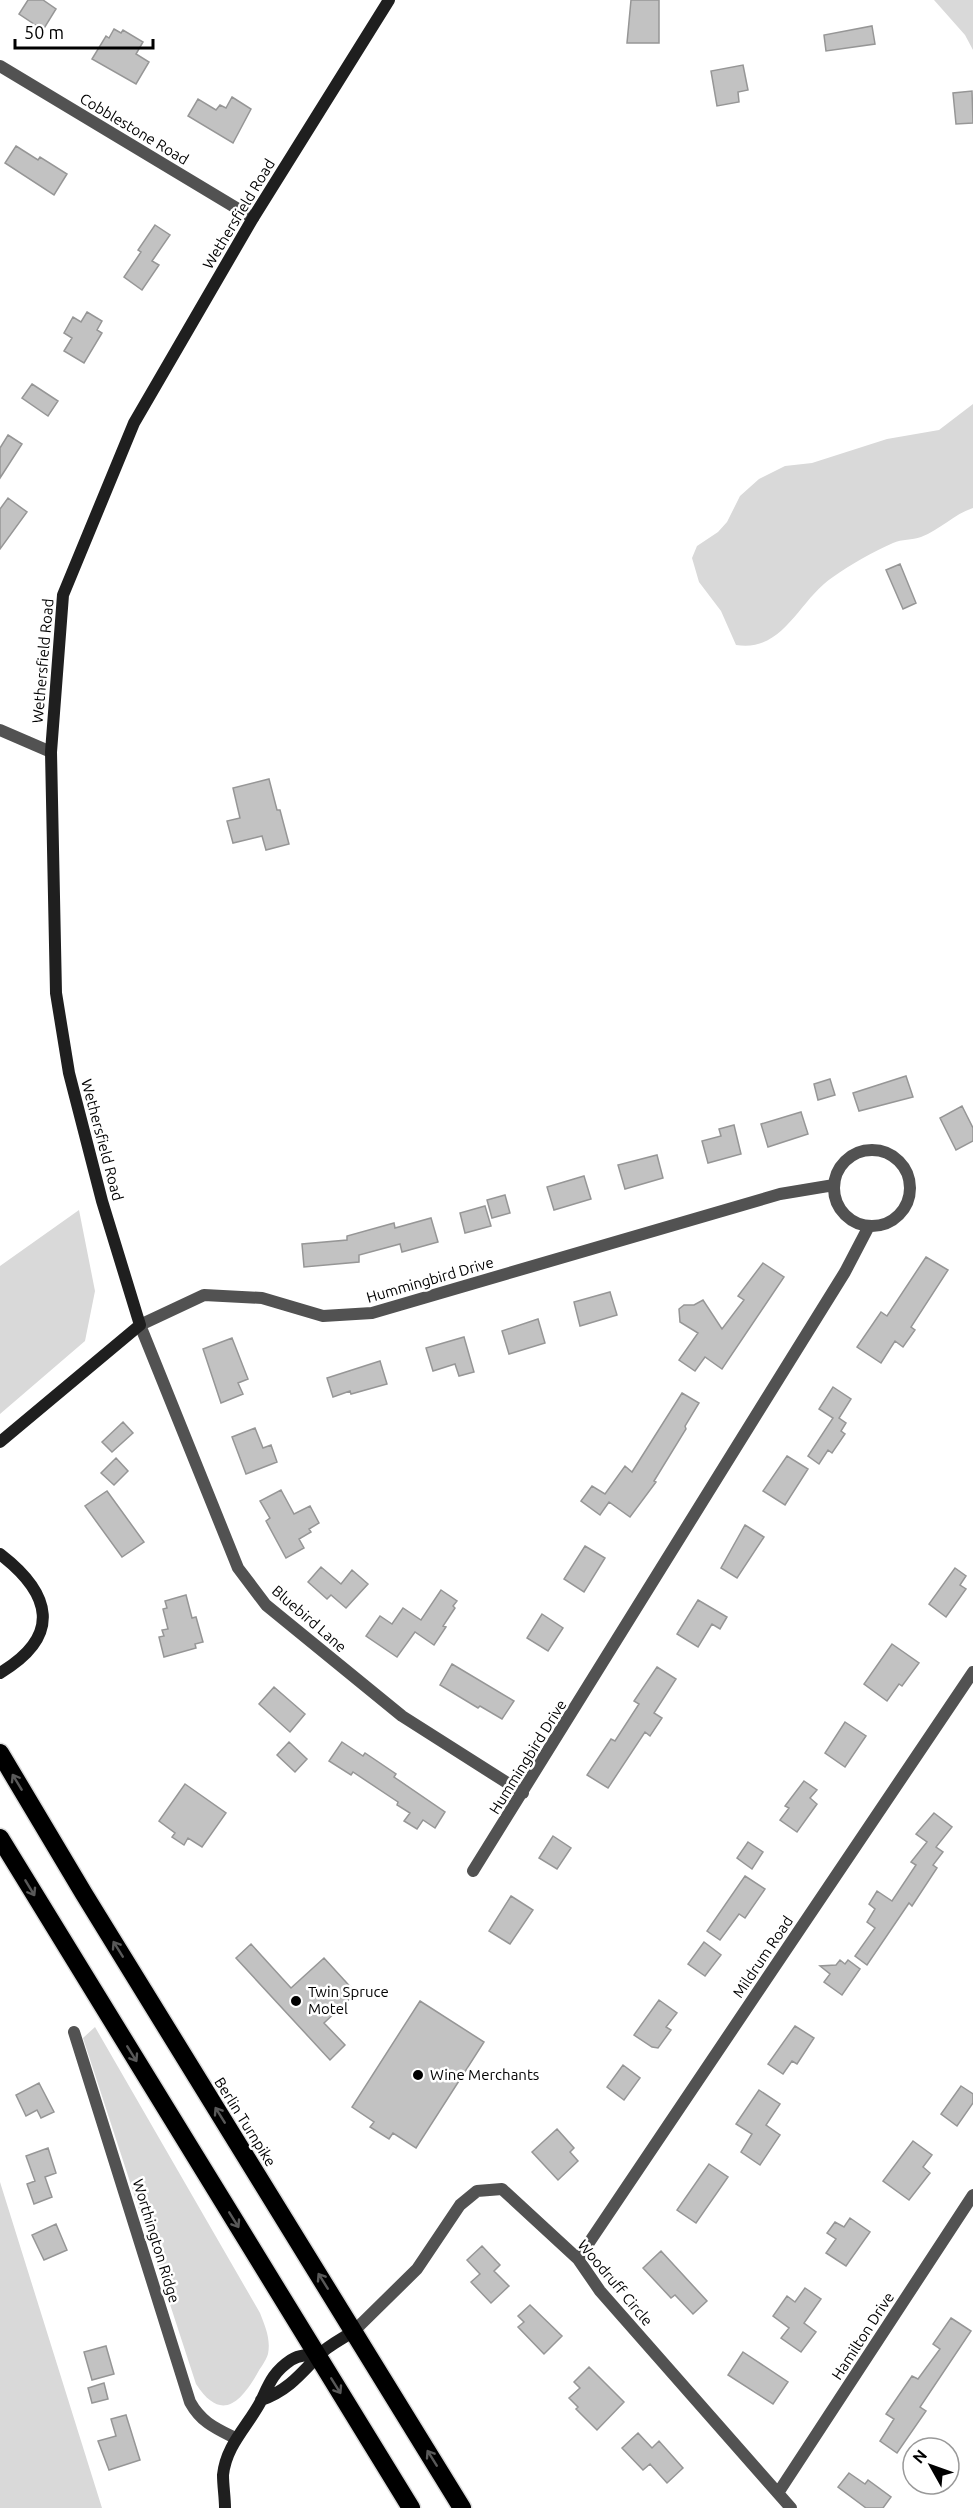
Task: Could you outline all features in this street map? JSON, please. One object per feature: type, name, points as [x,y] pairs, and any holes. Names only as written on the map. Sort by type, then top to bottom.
[{"type":"highway","name":"Berlin Turnpike","points":[[0,1754],[462,2508]]},
{"type":"highway","points":[[0,1838],[411,2508]]},
{"type":"street","name":"Wethersfield Road","points":[[140,1325],[102,1201],[69,1072],[56,993],[51,752],[63,596],[134,423],[253,218],[389,0]]},
{"type":"street","name":"Cobblestone Road","points":[[0,66],[253,218]]},
{"type":"street","points":[[0,730],[51,752]]},
{"type":"street","points":[[875,1150],[887,1153],[902,1164],[910,1183],[907,1205],[902,1213],[890,1222],[868,1226],[854,1222],[842,1212],[836,1201],[834,1185],[837,1173],[844,1163],[862,1152],[875,1150]]},
{"type":"street","name":"Hummingbird Drive","points":[[0,1442],[140,1325],[204,1295],[262,1298],[323,1316],[372,1313],[780,1194],[834,1185]]},
{"type":"street","name":"Hummingbird Drive","points":[[473,1871],[845,1272],[868,1226]]},
{"type":"street","name":"Bluebird Lane","points":[[140,1325],[238,1568],[266,1605],[402,1716],[523,1793]]},
{"type":"street","points":[[0,1554],[30,1580],[39,1596],[43,1616],[39,1636],[28,1653],[0,1673]]},
{"type":"street","name":"Mildrum Road","points":[[578,2259],[973,1672]]},
{"type":"street","name":"Worthington Ridge","points":[[74,2032],[190,2402],[197,2415],[208,2425],[235,2438]]},
{"type":"street","name":"Woodruff Circle","points":[[354,2331],[417,2269],[460,2205],[477,2191],[502,2189],[578,2259],[600,2291],[791,2508]]},
{"type":"street","name":"Hamilton Drive","points":[[778,2493],[973,2195]]},
{"type":"street","points":[[261,2400],[282,2390],[304,2373],[318,2356],[354,2331]]},
{"type":"street","points":[[225,2508],[223,2474],[235,2438],[261,2400],[264,2389],[291,2360],[304,2355],[318,2356]]},
{"type":"shaded area","points":[[934,0],[973,0],[973,50],[965,35]]},
{"type":"shaded area","points":[[973,404],[973,508],[928,534],[893,543],[847,567],[821,587],[779,633],[767,641],[753,645],[736,645],[721,611],[699,582],[692,558],[697,546],[718,532],[727,522],[740,496],[759,479],[785,466],[812,463],[887,439],[939,430]]},
{"type":"shaded area","points":[[79,1210],[95,1291],[85,1341],[0,1414],[0,1266]]},
{"type":"shaded area","points":[[95,2027],[264,2323],[269,2343],[267,2357],[243,2394],[229,2405],[213,2402],[196,2384],[83,2038]]},
{"type":"shaded area","points":[[0,2182],[102,2508],[0,2508]]},
{"type":"building","points":[[28,0],[43,0],[56,9],[43,30],[19,14]]},
{"type":"building","points":[[631,0],[659,0],[659,43],[627,43]]},
{"type":"building","points":[[872,26],[875,44],[826,51],[824,35]]},
{"type":"building","points":[[114,29],[121,33],[123,30],[143,42],[136,54],[149,62],[136,84],[92,59],[106,36],[109,38]]},
{"type":"building","points":[[743,65],[748,90],[738,92],[739,102],[717,106],[711,71]]},
{"type":"building","points":[[972,91],[973,123],[956,124],[953,93]]},
{"type":"building","points":[[232,97],[251,109],[233,143],[188,116],[198,99],[216,110],[220,105],[226,108]]},
{"type":"building","points":[[16,146],[38,160],[40,157],[67,174],[54,195],[5,163]]},
{"type":"building","points":[[155,225],[170,235],[152,261],[159,265],[142,290],[124,277],[141,252],[138,250]]},
{"type":"building","points":[[87,312],[102,321],[97,330],[102,333],[84,363],[64,351],[72,338],[64,333],[73,317],[81,322]]},
{"type":"building","points":[[32,384],[58,401],[48,416],[22,398]]},
{"type":"building","points":[[8,435],[22,444],[0,478],[0,448]]},
{"type":"building","points":[[8,498],[27,512],[0,549],[0,509]]},
{"type":"building","points":[[900,564],[916,603],[903,609],[886,570]]},
{"type":"building","points":[[269,779],[289,844],[266,850],[262,836],[233,843],[227,821],[240,818],[233,788]]},
{"type":"building","points":[[906,1076],[913,1097],[859,1111],[853,1093]]},
{"type":"building","points":[[830,1079],[835,1095],[818,1100],[814,1084]]},
{"type":"building","points":[[962,1106],[973,1128],[973,1141],[956,1150],[940,1118]]},
{"type":"building","points":[[801,1112],[808,1134],[768,1147],[761,1124]]},
{"type":"building","points":[[734,1125],[741,1154],[708,1163],[702,1141],[721,1136],[719,1129]]},
{"type":"building","points":[[657,1155],[663,1178],[625,1189],[618,1165]]},
{"type":"building","points":[[584,1176],[591,1199],[554,1210],[547,1187]]},
{"type":"building","points":[[505,1195],[510,1213],[492,1218],[487,1200]]},
{"type":"building","points":[[485,1206],[491,1226],[465,1233],[460,1213]]},
{"type":"building","points":[[431,1218],[438,1242],[402,1252],[400,1244],[359,1255],[359,1262],[304,1267],[302,1244],[347,1240],[347,1236],[394,1223],[395,1228]]},
{"type":"building","points":[[926,1257],[948,1270],[911,1327],[915,1330],[903,1347],[895,1341],[881,1363],[857,1347],[881,1312],[887,1316]]},
{"type":"building","points":[[763,1263],[784,1277],[722,1369],[705,1357],[695,1371],[679,1360],[698,1333],[680,1322],[679,1309],[684,1305],[694,1305],[703,1300],[722,1329],[744,1300],[738,1296]]},
{"type":"building","points":[[610,1292],[617,1315],[580,1326],[574,1302]]},
{"type":"building","points":[[538,1319],[545,1343],[509,1354],[502,1331]]},
{"type":"building","points":[[464,1337],[474,1372],[459,1376],[455,1364],[433,1371],[426,1348]]},
{"type":"building","points":[[232,1338],[248,1379],[238,1383],[243,1394],[221,1403],[203,1349]]},
{"type":"building","points":[[380,1361],[387,1384],[351,1394],[350,1391],[333,1397],[327,1378]]},
{"type":"building","points":[[833,1387],[851,1399],[839,1418],[846,1423],[841,1431],[845,1434],[832,1453],[828,1450],[819,1464],[808,1456],[833,1418],[819,1409]]},
{"type":"building","points":[[682,1393],[699,1403],[654,1481],[656,1482],[630,1517],[609,1502],[600,1515],[581,1501],[592,1486],[605,1494],[625,1466],[632,1472]]},
{"type":"building","points":[[123,1422],[133,1433],[112,1452],[102,1442]]},
{"type":"building","points":[[255,1428],[263,1448],[271,1445],[277,1462],[246,1474],[232,1437]]},
{"type":"building","points":[[787,1456],[808,1469],[785,1505],[763,1491]]},
{"type":"building","points":[[116,1458],[128,1471],[114,1485],[101,1473]]},
{"type":"building","points":[[281,1490],[294,1514],[310,1506],[319,1523],[309,1529],[311,1532],[299,1539],[304,1548],[286,1558],[266,1521],[270,1518],[260,1501]]},
{"type":"building","points":[[107,1491],[144,1542],[122,1557],[85,1506]]},
{"type":"building","points":[[745,1525],[764,1537],[737,1578],[721,1568]]},
{"type":"building","points":[[585,1546],[605,1558],[584,1592],[564,1579]]},
{"type":"building","points":[[321,1567],[341,1584],[352,1570],[368,1584],[346,1608],[331,1595],[327,1599],[308,1582]]},
{"type":"building","points":[[955,1568],[966,1576],[960,1585],[966,1589],[946,1617],[929,1604]]},
{"type":"building","points":[[441,1590],[457,1601],[443,1626],[446,1627],[434,1645],[415,1632],[397,1657],[366,1636],[380,1616],[392,1624],[403,1608],[421,1620]]},
{"type":"building","points":[[186,1595],[192,1618],[196,1617],[203,1642],[195,1644],[196,1648],[164,1657],[159,1637],[164,1636],[162,1630],[168,1629],[163,1609],[167,1608],[165,1601]]},
{"type":"building","points":[[698,1600],[727,1617],[720,1629],[712,1624],[698,1647],[677,1634]]},
{"type":"building","points":[[542,1614],[563,1628],[548,1651],[527,1638]]},
{"type":"building","points":[[892,1644],[919,1663],[902,1686],[899,1684],[887,1701],[864,1684]]},
{"type":"building","points":[[452,1664],[514,1701],[502,1719],[480,1706],[478,1708],[440,1685]]},
{"type":"building","points":[[657,1667],[676,1679],[654,1713],[662,1718],[650,1736],[645,1732],[608,1788],[587,1775],[611,1739],[615,1741],[639,1704],[634,1701]]},
{"type":"building","points":[[274,1687],[305,1714],[290,1732],[259,1704]]},
{"type":"building","points":[[845,1722],[866,1736],[845,1767],[825,1753]]},
{"type":"building","points":[[289,1742],[307,1759],[295,1772],[277,1755]]},
{"type":"building","points":[[342,1742],[363,1756],[365,1753],[396,1774],[394,1777],[445,1812],[435,1828],[423,1820],[417,1829],[404,1821],[410,1813],[397,1805],[398,1802],[353,1772],[351,1775],[329,1761]]},
{"type":"building","points":[[804,1781],[817,1790],[810,1798],[817,1804],[797,1832],[780,1820],[789,1808],[785,1806]]},
{"type":"building","points":[[185,1784],[226,1813],[202,1847],[188,1838],[184,1845],[172,1837],[175,1833],[159,1821]]},
{"type":"building","points":[[934,1813],[952,1827],[936,1847],[943,1852],[933,1865],[937,1868],[912,1906],[909,1903],[867,1965],[855,1956],[875,1928],[867,1922],[875,1909],[869,1904],[877,1891],[892,1901],[916,1865],[911,1862],[927,1842],[916,1834]]},
{"type":"building","points":[[553,1836],[571,1848],[557,1869],[539,1858]]},
{"type":"building","points":[[748,1842],[763,1852],[752,1869],[737,1858]]},
{"type":"building","points":[[745,1876],[765,1889],[745,1918],[739,1914],[720,1940],[707,1931]]},
{"type":"building","points":[[511,1896],[533,1910],[510,1944],[489,1931]]},
{"type":"building","points":[[704,1942],[721,1955],[705,1976],[688,1964]]},
{"type":"building","name":"Twin Spruce Motel","points":[[251,1944],[291,1988],[324,1958],[356,1993],[324,2023],[345,2045],[330,2060],[236,1958]]},
{"type":"building","points":[[840,1960],[845,1964],[848,1960],[860,1969],[842,1995],[824,1982],[830,1974],[820,1966],[836,1965]]},
{"type":"building","points":[[659,2000],[677,2013],[666,2027],[671,2030],[658,2048],[652,2047],[634,2035]]},
{"type":"building","name":"Wine Merchants","points":[[420,2001],[484,2042],[416,2148],[393,2133],[389,2139],[370,2127],[374,2122],[352,2107]]},
{"type":"building","points":[[795,2026],[814,2038],[797,2064],[792,2061],[783,2074],[768,2064]]},
{"type":"building","points":[[623,2065],[640,2078],[624,2100],[607,2087]]},
{"type":"building","points":[[39,2083],[54,2112],[41,2118],[37,2110],[26,2116],[16,2095]]},
{"type":"building","points":[[961,2086],[973,2094],[973,2103],[957,2126],[941,2114]]},
{"type":"building","points":[[759,2090],[780,2104],[766,2125],[780,2135],[760,2165],[741,2152],[752,2134],[736,2124]]},
{"type":"building","points":[[557,2129],[574,2148],[570,2152],[578,2161],[558,2180],[532,2152]]},
{"type":"building","points":[[913,2141],[932,2155],[923,2167],[930,2173],[909,2200],[883,2181]]},
{"type":"building","points":[[48,2148],[56,2173],[45,2177],[52,2197],[34,2204],[27,2184],[35,2181],[26,2156]]},
{"type":"building","points":[[709,2164],[728,2177],[696,2223],[677,2210]]},
{"type":"building","points":[[850,2218],[870,2232],[846,2266],[826,2253],[836,2239],[827,2233],[835,2222],[844,2227]]},
{"type":"building","points":[[56,2224],[67,2250],[44,2260],[32,2235]]},
{"type":"building","points":[[482,2246],[500,2265],[494,2271],[509,2286],[491,2303],[471,2282],[480,2274],[467,2260]]},
{"type":"building","points":[[661,2251],[707,2301],[693,2314],[675,2295],[671,2298],[643,2268]]},
{"type":"building","points":[[805,2288],[821,2299],[804,2323],[816,2332],[801,2352],[781,2338],[789,2328],[773,2316],[787,2296],[795,2302]]},
{"type":"building","points":[[530,2305],[562,2336],[544,2354],[518,2327],[524,2322],[518,2316]]},
{"type":"building","points":[[951,2318],[971,2331],[920,2407],[926,2411],[909,2436],[901,2436],[901,2447],[897,2453],[880,2441],[894,2419],[886,2414],[912,2376],[918,2379],[940,2349],[933,2344]]},
{"type":"building","points":[[106,2346],[114,2374],[92,2380],[84,2352]]},
{"type":"building","points":[[743,2352],[788,2382],[773,2404],[728,2375]]},
{"type":"building","points":[[589,2367],[624,2402],[597,2430],[576,2409],[578,2407],[569,2398],[580,2388],[574,2382]]},
{"type":"building","points":[[104,2383],[108,2399],[92,2403],[88,2388]]},
{"type":"building","points":[[126,2415],[140,2460],[109,2470],[98,2441],[116,2436],[111,2419]]},
{"type":"building","points":[[638,2433],[652,2448],[659,2441],[683,2468],[667,2483],[650,2464],[643,2470],[622,2448]]},
{"type":"building","points":[[849,2473],[865,2484],[868,2480],[891,2497],[883,2508],[866,2508],[838,2487]]},
{"type":"place","name":"Twin Spruce Motel","points":[[296,2001]]},
{"type":"place","name":"Wine Merchants","points":[[418,2075]]}]
